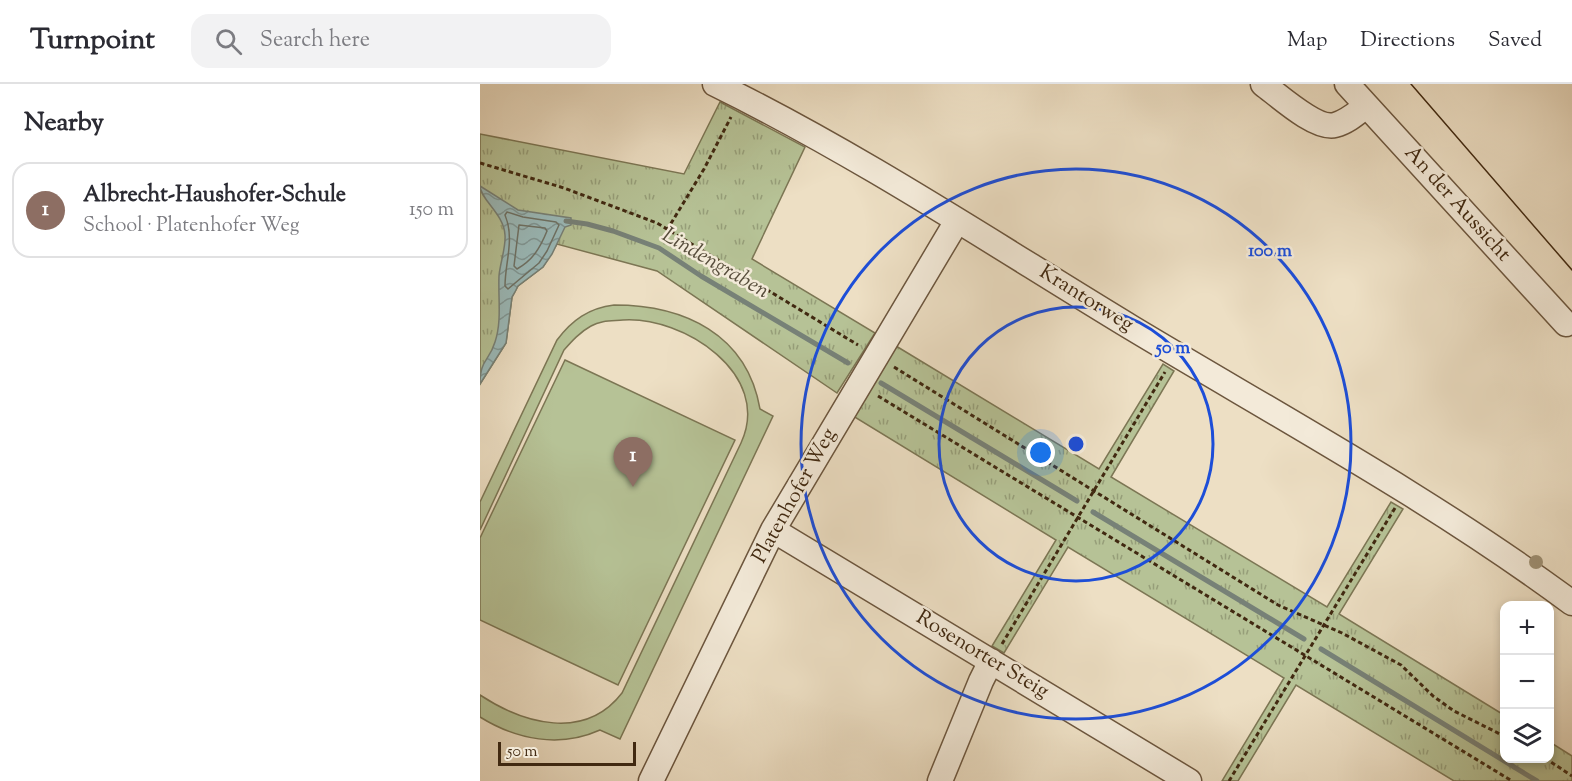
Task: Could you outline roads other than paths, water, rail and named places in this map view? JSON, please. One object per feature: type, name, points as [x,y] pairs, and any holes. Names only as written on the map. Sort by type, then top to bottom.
[{"type":"street","name":"Krantorweg","points":[[715,84],[812,133],[1405,492],[1488,543],[1572,603]]},
{"type":"street","points":[[1263,84],[1312,120],[1333,126],[1348,120],[1366,106]]},
{"type":"street","name":"An der Aussicht","points":[[1347,84],[1566,324]]},
{"type":"street","name":"Platenhofer Weg","points":[[651,781],[773,530],[957,221]]},
{"type":"street","name":"Rosenorter Steig","points":[[773,530],[1189,781]]},
{"type":"street","points":[[940,781],[991,661]]},
{"type":"water","points":[[480,186],[518,210],[571,218],[571,225],[565,227],[543,267],[518,286],[512,297],[506,343],[480,384],[483,365],[493,349],[497,334],[499,276],[505,235],[501,220],[484,196]]},
{"type":"waterway","name":"Lindengraben","points":[[566,221],[613,231],[659,248],[701,276],[848,363]]},
{"type":"waterway","points":[[881,383],[1077,501]]},
{"type":"waterway","points":[[1093,512],[1304,639]]},
{"type":"waterway","points":[[1321,649],[1537,781]]},
{"type":"tram line","points":[[1411,84],[1572,270]]},
{"type":"place","name":"Albrecht-Haushofer-Schule","points":[[633,487]]}]
